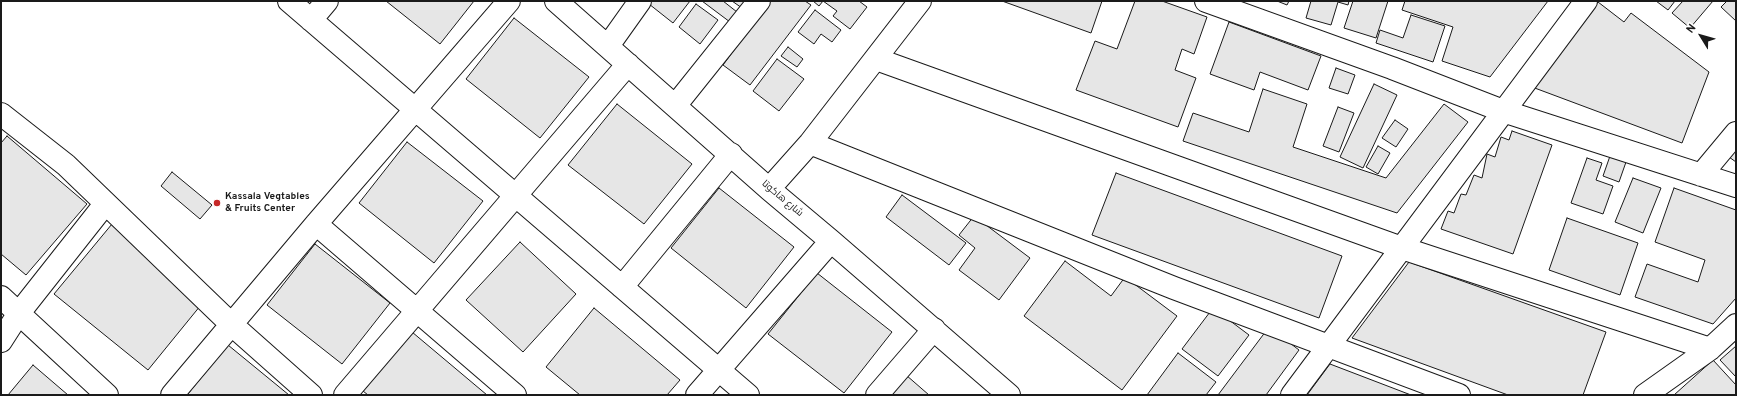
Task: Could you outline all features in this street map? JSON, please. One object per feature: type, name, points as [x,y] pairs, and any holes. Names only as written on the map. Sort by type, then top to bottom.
[{"type":"street","points":[[289,1],[748,395]]},
{"type":"street","points":[[311,20],[326,1]]},
{"type":"street","points":[[172,395],[316,224],[509,1]]},
{"type":"street","name":"شارع هاكوتا","points":[[556,1],[769,189],[934,329],[1009,395]]},
{"type":"street","points":[[608,46],[640,1]]},
{"type":"street","points":[[675,106],[759,1]]},
{"type":"street","points":[[769,189],[810,143],[920,1]]},
{"type":"street","points":[[1206,1],[1392,68],[1503,111],[1736,186]]},
{"type":"street","points":[[1292,395],[1586,1]]},
{"type":"street","points":[[876,59],[1402,248],[1710,349]]},
{"type":"street","points":[[345,395],[628,64]]},
{"type":"street","points":[[2,116],[66,165],[231,324],[311,395]]},
{"type":"street","points":[[1700,175],[1736,132]]},
{"type":"street","points":[[810,143],[1174,288],[1459,395]]},
{"type":"street","points":[[622,287],[731,154]]},
{"type":"street","points":[[1,341],[19,313],[105,204]]},
{"type":"street","points":[[316,224],[515,395]]},
{"type":"street","points":[[697,395],[831,241]]},
{"type":"street","points":[[1,297],[107,395]]},
{"type":"street","points":[[1645,395],[1710,349],[1736,325]]},
{"type":"street","points":[[877,395],[934,329]]},
{"type":"building","points":[[386,1],[474,1],[440,44]]},
{"type":"building","points":[[651,1],[690,1],[673,23],[649,4]]},
{"type":"building","points":[[702,1],[723,1],[737,12],[730,22]]},
{"type":"building","points":[[732,1],[747,1],[742,8]]},
{"type":"building","points":[[770,1],[805,1],[811,5],[750,85],[723,65]]},
{"type":"building","points":[[813,1],[823,1],[819,6]]},
{"type":"building","points":[[823,1],[859,1],[867,7],[850,29],[833,16],[837,11]]},
{"type":"building","points":[[1002,1],[1102,1],[1091,33]]},
{"type":"building","points":[[1135,1],[1162,1],[1207,17],[1194,54],[1182,49],[1175,70],[1196,78],[1178,127],[1076,90],[1095,41],[1117,49]]},
{"type":"building","points":[[1277,1],[1289,1],[1287,5]]},
{"type":"building","points":[[1311,1],[1349,1],[1348,5],[1338,2],[1331,25],[1306,18]]},
{"type":"building","points":[[1353,1],[1388,1],[1376,38],[1344,28]]},
{"type":"building","points":[[1405,1],[1548,1],[1490,77],[1442,61],[1453,27],[1402,10]]},
{"type":"building","points":[[1656,1],[1675,1],[1668,10]]},
{"type":"building","points":[[1683,1],[1713,1],[1690,28],[1672,13]]},
{"type":"building","points":[[1727,1],[1736,1],[1736,21],[1721,7]]},
{"type":"building","points":[[1598,2],[1624,22],[1631,13],[1709,72],[1682,143],[1532,87]]},
{"type":"building","points":[[696,4],[718,20],[700,44],[679,27]]},
{"type":"building","points":[[815,10],[841,30],[832,42],[821,34],[814,44],[798,32]]},
{"type":"building","points":[[1411,15],[1445,26],[1433,62],[1376,43],[1380,30],[1403,38]]},
{"type":"building","points":[[514,18],[589,77],[540,138],[466,79]]},
{"type":"building","points":[[1229,22],[1321,56],[1308,90],[1260,72],[1254,90],[1210,74]]},
{"type":"building","points":[[788,47],[803,59],[797,67],[781,56]]},
{"type":"building","points":[[777,59],[804,79],[779,111],[753,91]]},
{"type":"building","points":[[1336,68],[1355,75],[1348,94],[1329,88]]},
{"type":"building","points":[[1374,84],[1397,95],[1363,168],[1340,157]]},
{"type":"building","points":[[1263,89],[1307,104],[1293,147],[1386,178],[1444,104],[1468,122],[1397,213],[1183,141],[1193,113],[1249,132]]},
{"type":"building","points":[[617,104],[692,164],[644,224],[568,165]]},
{"type":"building","points":[[1338,107],[1354,113],[1339,152],[1323,146]]},
{"type":"building","points":[[1395,120],[1408,129],[1396,147],[1382,138]]},
{"type":"building","points":[[1512,131],[1552,145],[1513,254],[1441,229],[1448,211],[1454,213],[1461,194],[1466,195],[1474,175],[1482,178],[1487,154],[1495,157],[1501,137],[1509,140]]},
{"type":"building","points":[[7,136],[87,204],[26,275],[1,254],[1,143]]},
{"type":"building","points":[[407,142],[483,201],[434,263],[359,203]]},
{"type":"building","points":[[1378,146],[1390,153],[1378,174],[1366,167]]},
{"type":"building","points":[[1736,146],[1736,162],[1729,157]]},
{"type":"building","points":[[1610,156],[1626,162],[1619,182],[1603,176]]},
{"type":"building","points":[[1587,158],[1602,163],[1596,180],[1613,186],[1603,214],[1571,203]]},
{"type":"building","points":[[172,172],[212,205],[200,219],[161,186]]},
{"type":"building","points":[[1116,173],[1342,256],[1319,318],[1092,235]]},
{"type":"building","points":[[1633,178],[1661,188],[1643,233],[1615,222]]},
{"type":"building","points":[[719,188],[794,247],[746,308],[671,248]]},
{"type":"building","points":[[1674,188],[1736,210],[1736,298],[1713,324],[1635,297],[1647,264],[1698,282],[1705,260],[1655,242]]},
{"type":"building","points":[[902,195],[966,243],[949,265],[886,217]]},
{"type":"building","points":[[974,216],[1030,258],[999,300],[959,270],[975,248],[959,235]]},
{"type":"building","points":[[1567,218],[1638,243],[1620,295],[1549,270]]},
{"type":"building","points":[[112,224],[205,300],[148,370],[54,294]]},
{"type":"building","points":[[520,242],[576,294],[523,352],[466,300]]},
{"type":"building","points":[[315,244],[390,303],[342,364],[267,305]]},
{"type":"building","points":[[1065,261],[1111,296],[1125,277],[1177,316],[1122,390],[1024,316]]},
{"type":"building","points":[[1409,262],[1606,332],[1583,395],[1508,395],[1352,338]]},
{"type":"building","points":[[817,273],[892,332],[844,393],[768,334]]},
{"type":"building","points":[[594,308],[680,380],[667,395],[580,395],[546,367]]},
{"type":"building","points":[[1213,308],[1249,335],[1218,376],[1182,349]]},
{"type":"building","points":[[1269,327],[1299,350],[1266,395],[1218,395]]},
{"type":"building","points":[[412,332],[487,395],[368,395],[363,391]]},
{"type":"building","points":[[228,345],[289,395],[187,395]]},
{"type":"building","points":[[1736,346],[1736,377],[1720,360]]},
{"type":"building","points":[[1178,353],[1216,382],[1206,395],[1147,395]]},
{"type":"building","points":[[1713,360],[1736,385],[1736,395],[1674,395]]},
{"type":"building","points":[[1330,364],[1411,395],[1307,395]]},
{"type":"building","points":[[33,365],[68,395],[8,395]]},
{"type":"building","points":[[906,375],[929,395],[889,395]]},
{"type":"place","name":"Kassala Vegtables & Fruits Center","points":[[217,203]]}]
